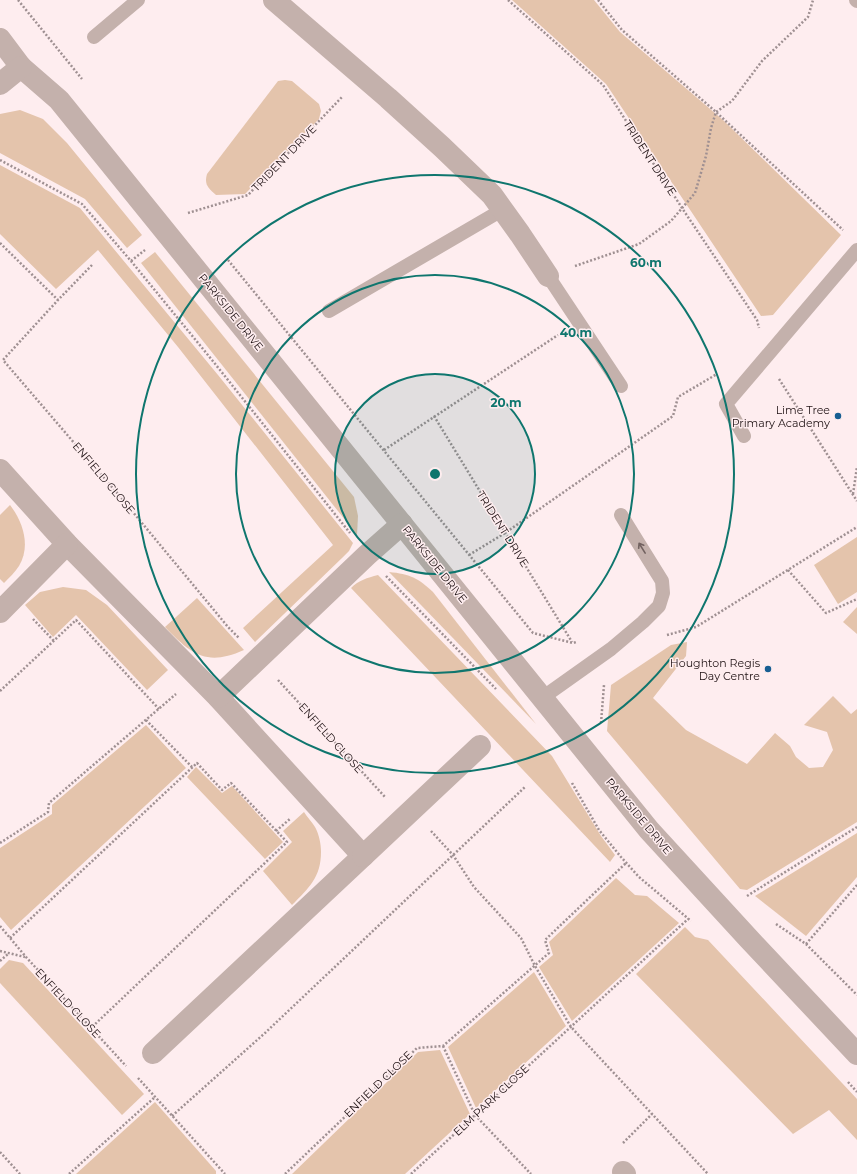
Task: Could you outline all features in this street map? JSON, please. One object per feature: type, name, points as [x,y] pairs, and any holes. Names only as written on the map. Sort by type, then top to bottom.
[{"type":"street","points":[[274,0],[388,98],[492,195],[548,276]]},
{"type":"street","name":"PARKSIDE DRIVE","points":[[0,39],[21,67],[59,100],[649,830],[748,939],[857,1054]]},
{"type":"street","points":[[0,84],[21,67]]},
{"type":"street","points":[[0,470],[67,544],[218,697],[363,856]]},
{"type":"street","points":[[218,697],[402,524]]},
{"type":"street","points":[[0,612],[67,544]]},
{"type":"street","points":[[153,1053],[480,746]]},
{"type":"lane","points":[[94,37],[138,0]]},
{"type":"lane","points":[[329,311],[502,210]]},
{"type":"lane","points":[[744,436],[726,404],[857,250]]},
{"type":"lane","points":[[548,276],[621,386]]},
{"type":"lane","points":[[542,698],[602,655],[643,622],[659,606],[663,593],[662,581],[622,515]]},
{"type":"path","points":[[18,0],[86,85]]},
{"type":"path","name":"TRIDENT DRIVE","points":[[508,0],[603,85],[682,208],[757,320],[766,357],[857,501]]},
{"type":"path","points":[[598,0],[622,30],[716,112],[845,232]]},
{"type":"path","points":[[548,276],[639,244],[671,221],[695,193],[706,156],[711,128],[716,112],[732,101],[762,61],[808,17],[813,0]]},
{"type":"path","name":"TRIDENT DRIVE","points":[[189,213],[248,195],[362,76]]},
{"type":"path","points":[[184,206],[194,219]]},
{"type":"path","points":[[0,243],[58,300]]},
{"type":"path","points":[[224,255],[533,633],[573,643],[591,637],[615,675],[604,684],[601,724]]},
{"type":"path","name":"ENFIELD CLOSE","points":[[92,265],[2,361],[118,494],[228,627],[386,799],[408,813],[434,833],[453,855],[474,887],[521,938],[535,966],[572,1027]]},
{"type":"path","points":[[384,450],[578,322]]},
{"type":"path","points":[[469,555],[505,533],[672,416],[678,397],[717,374]]},
{"type":"path","name":"TRIDENT DRIVE","points":[[434,416],[573,643]]},
{"type":"path","points":[[853,495],[857,467]]},
{"type":"path","points":[[696,627],[857,527]]},
{"type":"path","points":[[788,570],[826,613],[857,599]]},
{"type":"path","points":[[0,691],[76,620],[159,709]]},
{"type":"path","points":[[0,843],[48,812],[48,803],[197,676]]},
{"type":"path","points":[[146,720],[192,767]]},
{"type":"path","points":[[10,938],[197,763],[222,790],[231,782],[287,842],[91,1028]]},
{"type":"path","points":[[172,1116],[265,1033],[525,787]]},
{"type":"path","points":[[742,899],[857,827]]},
{"type":"path","points":[[531,1174],[475,1115],[443,1046],[549,953],[545,940],[626,863]]},
{"type":"path","points":[[806,944],[857,885]]},
{"type":"path","name":"ELM PARK CLOSE","points":[[411,1174],[688,919]]},
{"type":"path","points":[[771,920],[806,944],[857,995]]},
{"type":"path","name":"ENFIELD CLOSE","points":[[0,926],[26,958],[127,1067]]},
{"type":"path","points":[[0,952],[26,958]]},
{"type":"path","points":[[0,961],[8,953]]},
{"type":"path","points":[[572,1027],[708,1174]]},
{"type":"path","name":"ENFIELD CLOSE","points":[[285,1174],[416,1048],[443,1046]]},
{"type":"path","points":[[137,1078],[225,1174]]},
{"type":"path","points":[[69,1174],[155,1097]]},
{"type":"path","points":[[619,1146],[652,1114]]},
{"type":"path","points":[[0,1152],[20,1174]]},
{"type":"shaded area","points":[[512,0],[594,0],[620,32],[723,120],[841,235],[773,315],[761,316],[606,84]]},
{"type":"shaded area","points":[[278,81],[292,81],[319,104],[321,111],[319,119],[245,194],[216,195],[207,186],[207,174]]},
{"type":"shaded area","points":[[20,110],[43,119],[67,143],[142,235],[127,248],[85,199],[0,153],[0,114]]},
{"type":"shaded area","points":[[0,165],[80,208],[218,375],[353,543],[349,551],[255,642],[243,628],[333,545],[178,347],[98,250],[56,289],[0,234]]},
{"type":"shaded area","points":[[155,252],[354,497],[358,516],[357,535],[141,263]]},
{"type":"shaded area","points":[[10,505],[22,526],[25,542],[23,558],[19,566],[4,583],[0,579],[0,515]]},
{"type":"shaded area","points":[[857,537],[857,592],[838,604],[814,565]]},
{"type":"shaded area","points":[[389,572],[403,574],[413,578],[423,583],[433,592],[536,724]]},
{"type":"shaded area","points":[[378,575],[552,756],[601,836],[615,855],[610,862],[351,588],[360,581]]},
{"type":"shaded area","points":[[63,587],[86,590],[107,605],[168,670],[147,690],[76,615],[53,637],[25,605],[40,592]]},
{"type":"shaded area","points":[[197,598],[244,650],[231,655],[219,657],[200,655],[191,651],[165,627]]},
{"type":"shaded area","points":[[857,607],[857,634],[843,622]]},
{"type":"shaded area","points":[[687,642],[686,656],[653,698],[686,730],[747,764],[775,733],[790,746],[796,757],[809,768],[823,767],[833,750],[827,732],[804,725],[833,696],[851,714],[857,709],[857,822],[747,890],[740,889],[607,731],[611,685],[671,645]]},
{"type":"shaded area","points":[[146,725],[186,768],[11,930],[0,917],[0,848],[52,814],[52,805]]},
{"type":"shaded area","points":[[196,767],[222,793],[232,786],[283,842],[265,859],[187,777]]},
{"type":"shaded area","points":[[304,812],[314,825],[320,839],[320,861],[319,868],[313,882],[292,905],[263,871],[292,842],[283,831]]},
{"type":"shaded area","points":[[857,833],[857,877],[806,936],[755,896]]},
{"type":"shaded area","points":[[616,878],[635,895],[647,896],[679,923],[572,1021],[539,967],[553,955],[549,942]]},
{"type":"shaded area","points":[[685,927],[695,937],[708,940],[857,1099],[857,1140],[829,1110],[793,1134],[636,974]]},
{"type":"shaded area","points":[[9,960],[23,963],[144,1094],[122,1115],[0,983],[0,969]]},
{"type":"shaded area","points":[[534,972],[566,1026],[476,1108],[448,1047]]},
{"type":"shaded area","points":[[440,1050],[470,1114],[405,1174],[292,1174],[418,1052]]},
{"type":"shaded area","points":[[155,1102],[216,1171],[216,1174],[76,1174]]},
{"type":"place","name":"Lime Tree Primary Academy","points":[[838,416]]},
{"type":"place","name":"Houghton Regis Day Centre","points":[[768,669]]}]
